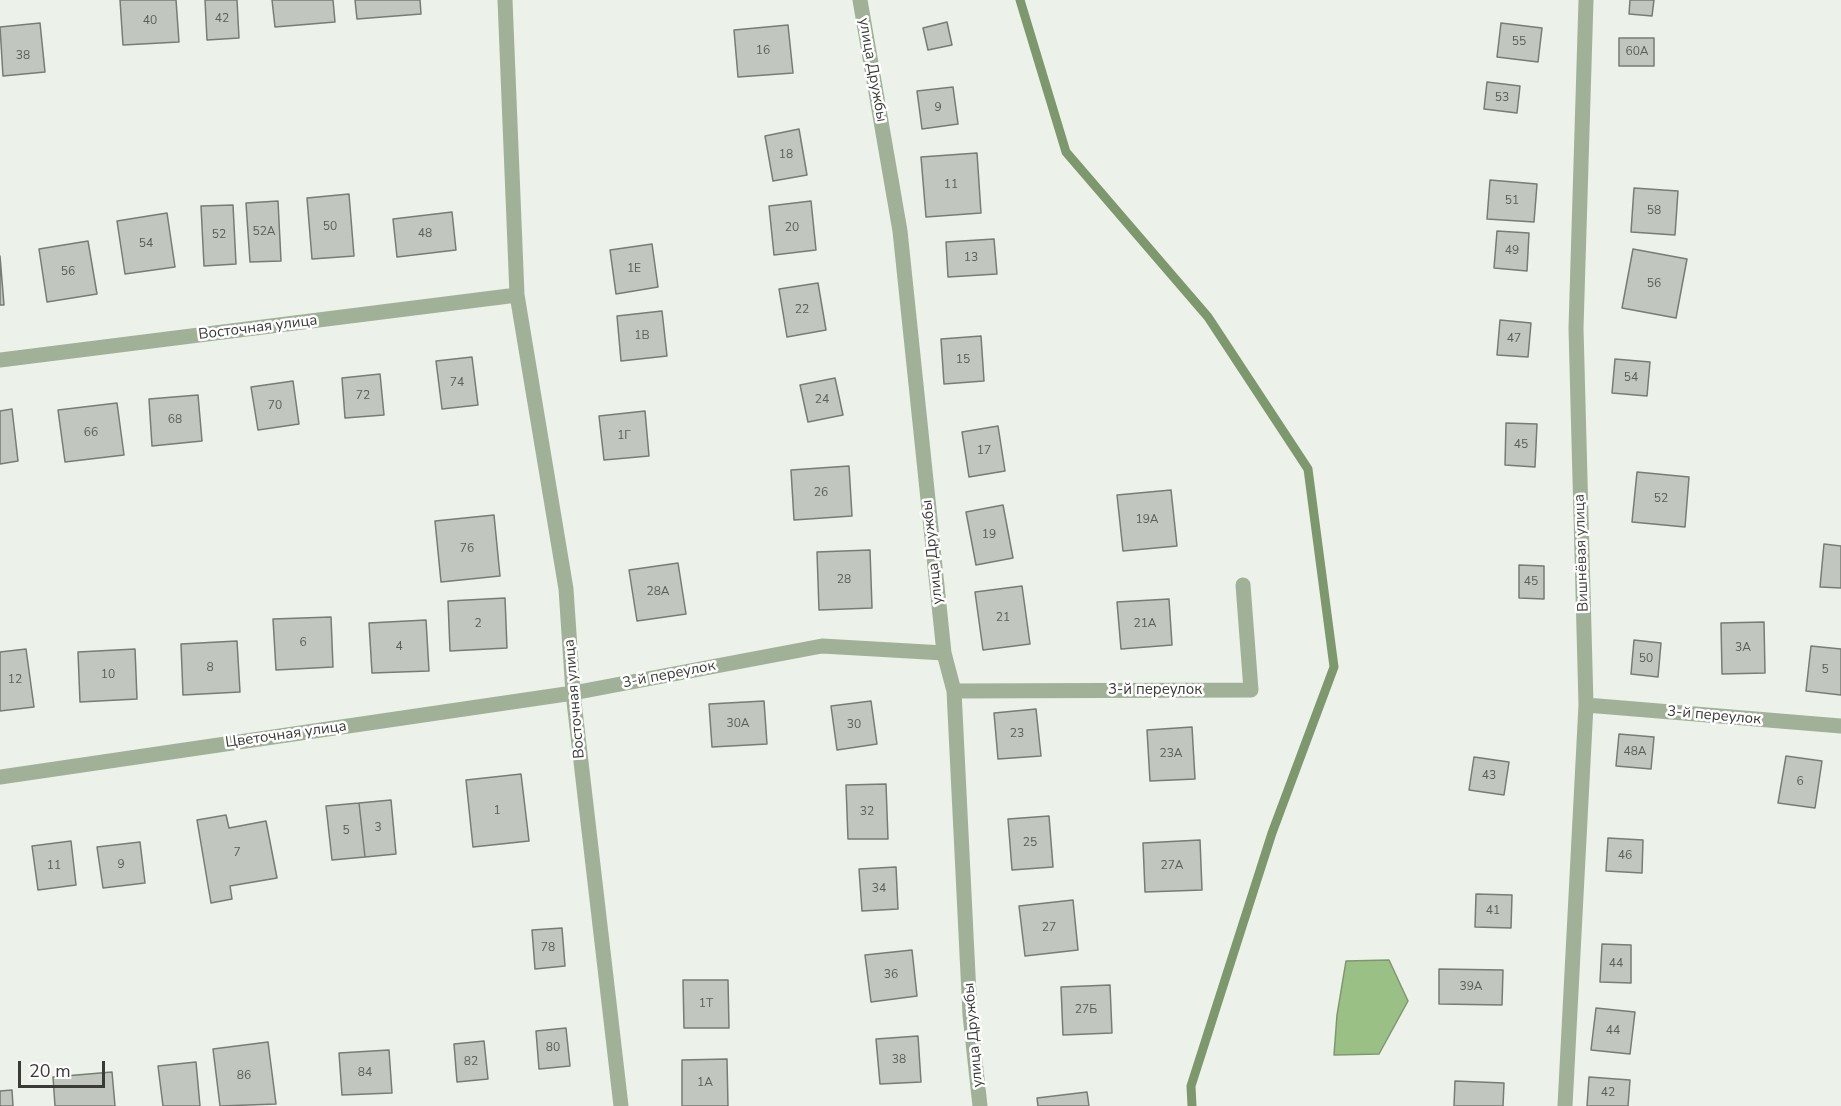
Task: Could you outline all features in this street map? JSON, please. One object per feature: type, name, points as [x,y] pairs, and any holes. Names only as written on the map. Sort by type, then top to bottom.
[{"type":"street","name":"Восточная улица","points":[[505,0],[517,295],[566,589],[573,693],[621,1106]]},
{"type":"street","name":"улица Дружбы","points":[[860,0],[900,231],[944,653],[954,691],[970,1015],[980,1106]]},
{"type":"street","name":"Вишнёвая улица","points":[[1565,1106],[1586,705],[1576,328],[1586,0]]},
{"type":"street","name":"Восточная улица","points":[[0,360],[517,295]]},
{"type":"street","name":"3-й переулок","points":[[954,691],[1251,690],[1243,585]]},
{"type":"street","name":"3-й переулок","points":[[573,693],[822,646],[944,653]]},
{"type":"street","name":"Цветочная улица","points":[[0,777],[573,693]]},
{"type":"street","name":"3-й переулок","points":[[1586,705],[1841,726]]},
{"type":"shaded area","points":[[1389,960],[1408,1001],[1379,1054],[1334,1055],[1337,1015],[1346,961]]},
{"type":"building","points":[[120,0],[176,0],[179,42],[123,45]]},
{"type":"building","points":[[205,0],[237,0],[239,38],[207,40]]},
{"type":"building","points":[[272,0],[333,0],[335,22],[275,27]]},
{"type":"building","points":[[355,0],[420,0],[421,14],[357,19]]},
{"type":"building","points":[[1630,0],[1654,0],[1652,16],[1629,14]]},
{"type":"building","points":[[947,22],[952,45],[928,50],[923,28]]},
{"type":"building","points":[[40,23],[45,72],[3,76],[0,27]]},
{"type":"building","points":[[1501,23],[1542,28],[1538,62],[1497,57]]},
{"type":"building","points":[[788,25],[793,73],[738,77],[734,30]]},
{"type":"building","points":[[1619,38],[1654,38],[1654,66],[1619,66]]},
{"type":"building","points":[[1487,82],[1520,86],[1517,113],[1484,109]]},
{"type":"building","points":[[953,87],[958,124],[922,129],[917,91]]},
{"type":"building","points":[[799,129],[807,175],[773,181],[765,136]]},
{"type":"building","points":[[977,153],[981,213],[926,217],[921,157]]},
{"type":"building","points":[[1490,180],[1537,184],[1534,222],[1487,219]]},
{"type":"building","points":[[1634,188],[1678,191],[1675,235],[1631,232]]},
{"type":"building","points":[[349,194],[354,256],[312,259],[307,198]]},
{"type":"building","points":[[278,201],[281,261],[250,262],[246,203]]},
{"type":"building","points":[[811,201],[816,250],[774,255],[769,206]]},
{"type":"building","points":[[233,205],[236,264],[204,266],[201,206]]},
{"type":"building","points":[[452,212],[456,250],[397,257],[393,219]]},
{"type":"building","points":[[167,213],[175,267],[125,274],[117,221]]},
{"type":"building","points":[[1497,231],[1529,233],[1527,271],[1494,268]]},
{"type":"building","points":[[994,239],[997,274],[948,277],[946,242]]},
{"type":"building","points":[[88,241],[97,294],[47,302],[39,249]]},
{"type":"building","points":[[652,244],[658,287],[616,294],[610,250]]},
{"type":"building","points":[[1633,249],[1687,259],[1676,318],[1622,308]]},
{"type":"building","points":[[0,256],[4,305],[0,305]]},
{"type":"building","points":[[818,283],[826,330],[787,337],[779,289]]},
{"type":"building","points":[[662,311],[667,356],[621,361],[617,316]]},
{"type":"building","points":[[1500,320],[1531,323],[1528,357],[1497,355]]},
{"type":"building","points":[[981,336],[984,381],[944,384],[941,339]]},
{"type":"building","points":[[472,357],[478,405],[442,409],[436,361]]},
{"type":"building","points":[[1615,359],[1650,362],[1647,396],[1612,393]]},
{"type":"building","points":[[380,374],[384,415],[345,418],[342,378]]},
{"type":"building","points":[[835,378],[843,415],[808,422],[800,385]]},
{"type":"building","points":[[293,381],[299,424],[258,430],[251,387]]},
{"type":"building","points":[[198,395],[202,441],[152,446],[149,399]]},
{"type":"building","points":[[117,403],[124,455],[65,462],[58,410]]},
{"type":"building","points":[[12,409],[18,461],[0,464],[0,411]]},
{"type":"building","points":[[645,411],[649,456],[604,460],[599,416]]},
{"type":"building","points":[[1506,423],[1537,424],[1535,467],[1505,465]]},
{"type":"building","points":[[998,426],[1005,471],[969,477],[962,432]]},
{"type":"building","points":[[849,466],[852,516],[794,520],[791,470]]},
{"type":"building","points":[[1637,472],[1689,477],[1685,527],[1632,522]]},
{"type":"building","points":[[1171,490],[1177,546],[1123,551],[1117,495]]},
{"type":"building","points":[[1003,505],[1013,558],[976,565],[966,512]]},
{"type":"building","points":[[494,515],[500,576],[441,582],[435,521]]},
{"type":"building","points":[[1824,544],[1841,546],[1841,588],[1820,587]]},
{"type":"building","points":[[870,550],[872,608],[819,610],[817,552]]},
{"type":"building","points":[[678,563],[686,614],[637,621],[629,570]]},
{"type":"building","points":[[1519,565],[1544,566],[1544,599],[1519,598]]},
{"type":"building","points":[[1022,586],[1030,644],[983,650],[975,592]]},
{"type":"building","points":[[505,598],[507,648],[450,651],[448,601]]},
{"type":"building","points":[[1169,599],[1172,645],[1121,649],[1117,602]]},
{"type":"building","points":[[331,617],[333,667],[276,670],[273,619]]},
{"type":"building","points":[[426,620],[429,671],[372,673],[369,623]]},
{"type":"building","points":[[1764,622],[1765,673],[1722,674],[1721,623]]},
{"type":"building","points":[[1634,640],[1661,643],[1658,677],[1631,674]]},
{"type":"building","points":[[237,641],[240,692],[183,695],[181,644]]},
{"type":"building","points":[[1811,646],[1841,649],[1841,695],[1806,691]]},
{"type":"building","points":[[26,649],[34,707],[0,711],[0,652]]},
{"type":"building","points":[[135,649],[137,699],[80,702],[78,652]]},
{"type":"building","points":[[764,701],[767,744],[712,747],[709,704]]},
{"type":"building","points":[[871,701],[877,744],[837,750],[831,706]]},
{"type":"building","points":[[1036,709],[1041,756],[998,759],[994,713]]},
{"type":"building","points":[[1192,727],[1195,779],[1150,781],[1147,730]]},
{"type":"building","points":[[1619,734],[1654,737],[1651,769],[1616,766]]},
{"type":"building","points":[[1786,756],[1822,761],[1815,808],[1778,803]]},
{"type":"building","points":[[1474,757],[1509,762],[1504,795],[1469,790]]},
{"type":"building","points":[[521,774],[529,841],[473,847],[466,780]]},
{"type":"building","points":[[886,784],[888,839],[848,839],[846,785]]},
{"type":"building","points":[[391,800],[396,854],[365,857],[359,803]]},
{"type":"building","points":[[359,803],[365,857],[332,860],[326,806]]},
{"type":"building","points":[[226,815],[229,828],[266,821],[277,878],[230,886],[232,899],[211,903],[197,820]]},
{"type":"building","points":[[1049,816],[1053,867],[1012,870],[1008,819]]},
{"type":"building","points":[[1608,838],[1643,840],[1642,873],[1606,871]]},
{"type":"building","points":[[1200,840],[1202,890],[1145,892],[1143,843]]},
{"type":"building","points":[[71,841],[76,885],[38,890],[32,846]]},
{"type":"building","points":[[140,842],[145,883],[103,888],[97,847]]},
{"type":"building","points":[[896,867],[898,909],[862,911],[859,869]]},
{"type":"building","points":[[1476,894],[1512,895],[1511,928],[1475,927]]},
{"type":"building","points":[[1073,900],[1078,950],[1025,956],[1019,906]]},
{"type":"building","points":[[562,928],[565,966],[535,969],[532,930]]},
{"type":"building","points":[[1602,944],[1631,945],[1631,983],[1600,982]]},
{"type":"building","points":[[912,950],[917,996],[871,1002],[865,955]]},
{"type":"building","points":[[1439,969],[1503,970],[1502,1005],[1439,1004]]},
{"type":"building","points":[[683,980],[728,980],[729,1028],[684,1028]]},
{"type":"building","points":[[1110,985],[1112,1033],[1063,1035],[1061,987]]},
{"type":"building","points":[[1596,1008],[1635,1012],[1630,1054],[1591,1050]]},
{"type":"building","points":[[566,1028],[570,1066],[539,1069],[536,1031]]},
{"type":"building","points":[[918,1036],[921,1082],[880,1084],[876,1039]]},
{"type":"building","points":[[484,1041],[488,1079],[457,1082],[454,1044]]},
{"type":"building","points":[[268,1042],[276,1104],[220,1106],[213,1049]]},
{"type":"building","points":[[389,1050],[392,1093],[342,1095],[339,1053]]},
{"type":"building","points":[[727,1059],[728,1106],[682,1106],[682,1060]]},
{"type":"building","points":[[196,1062],[200,1106],[163,1106],[158,1066]]},
{"type":"building","points":[[112,1072],[115,1106],[55,1106],[53,1077]]},
{"type":"building","points":[[1589,1077],[1630,1080],[1628,1106],[1587,1106]]},
{"type":"building","points":[[1455,1081],[1504,1083],[1503,1106],[1454,1106]]},
{"type":"building","points":[[12,1090],[13,1106],[0,1106],[0,1091]]},
{"type":"building","points":[[1087,1092],[1089,1106],[1038,1106],[1037,1098]]},
{"type":"waterway","points":[[1020,0],[1066,152],[1208,317],[1308,469],[1334,667],[1272,833],[1191,1086],[1192,1106]]}]
